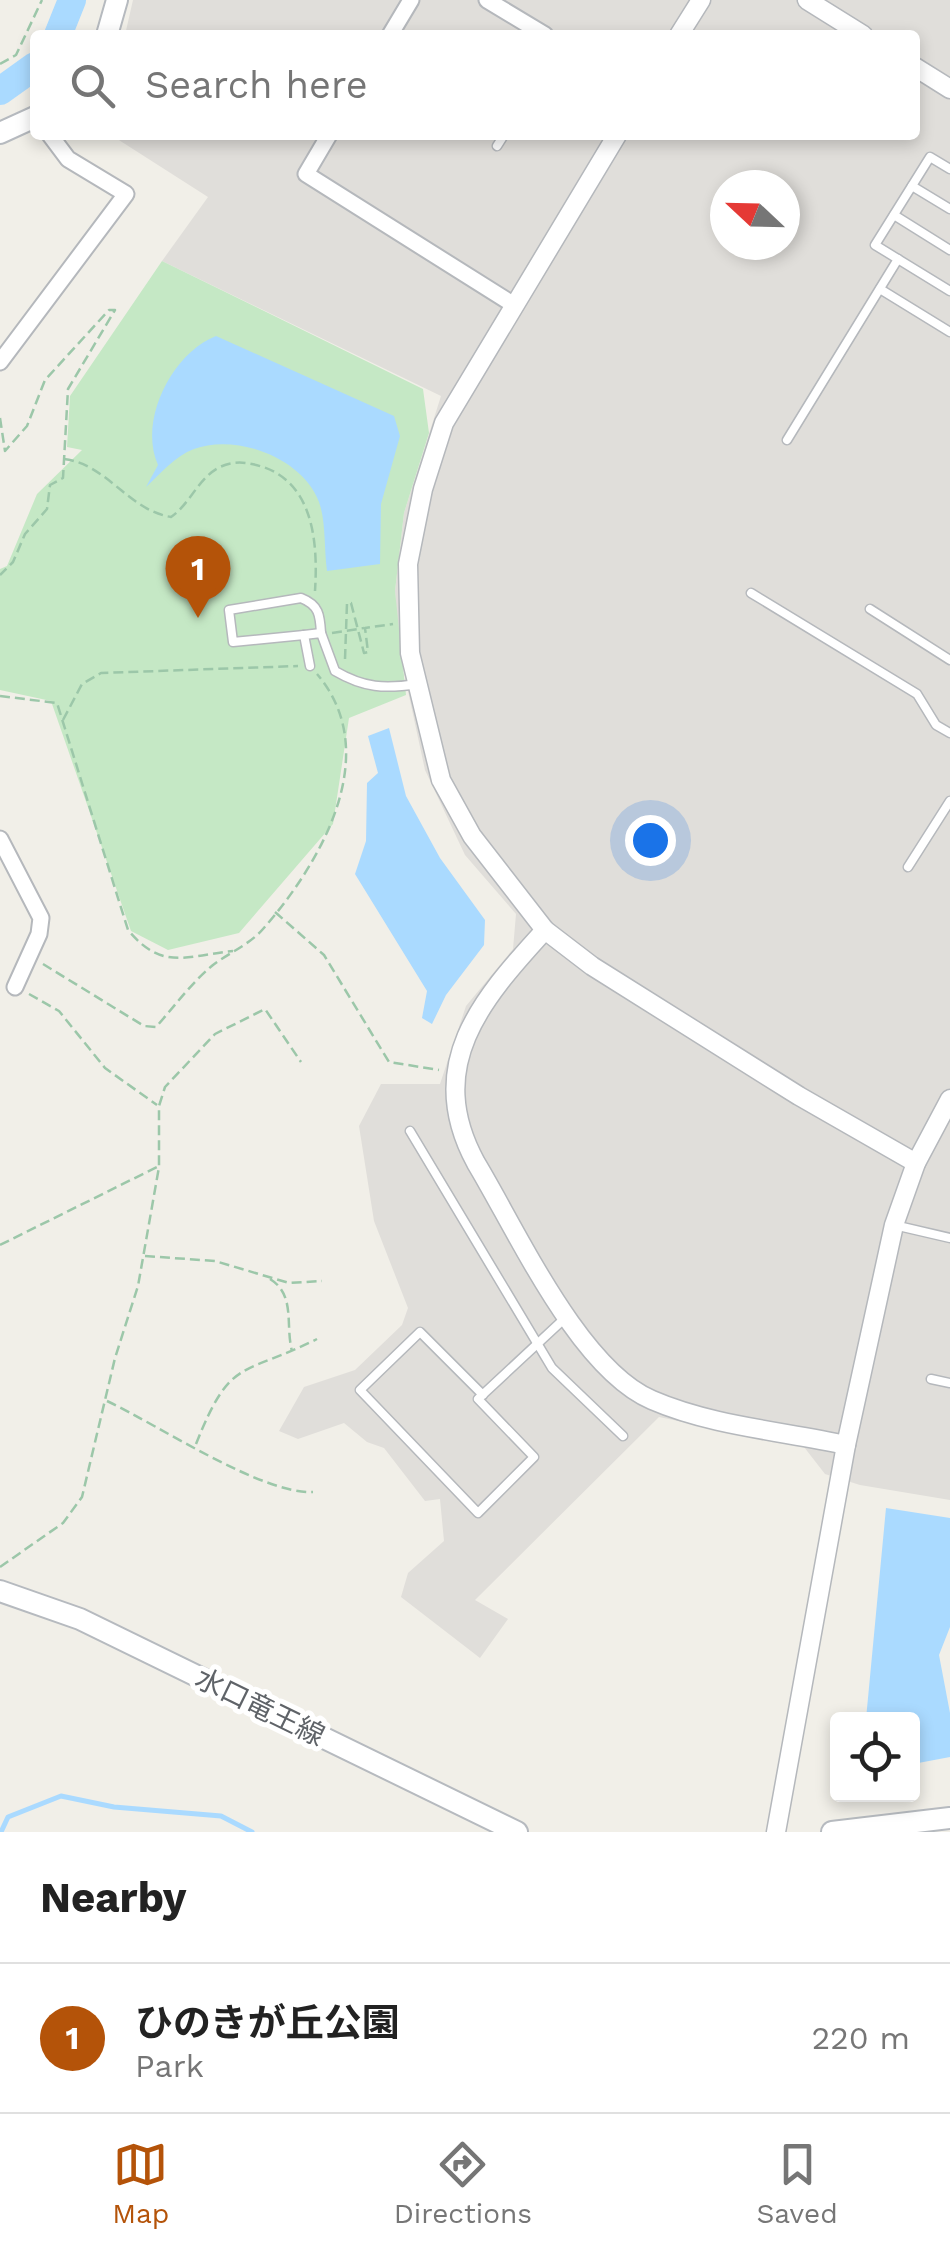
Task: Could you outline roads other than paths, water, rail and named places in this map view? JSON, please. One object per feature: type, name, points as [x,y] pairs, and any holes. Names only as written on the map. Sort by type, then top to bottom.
[{"type":"main road","points":[[108,30],[118,0]]},
{"type":"main road","points":[[0,134],[30,120]]},
{"type":"main road","name":"水口竜王線","points":[[0,1591],[80,1619],[517,1832]]},
{"type":"main road","points":[[832,1832],[950,1818]]},
{"type":"street","points":[[393,30],[412,0]]},
{"type":"street","points":[[487,0],[537,30]]},
{"type":"street","points":[[682,30],[701,0]]},
{"type":"street","points":[[807,0],[854,30]]},
{"type":"street","points":[[920,71],[950,89]]},
{"type":"street","points":[[0,362],[126,194],[68,159],[54,140]]},
{"type":"street","points":[[326,140],[306,174],[514,305]]},
{"type":"street","points":[[613,140],[444,423],[423,489],[408,564],[410,653],[442,780],[472,836],[545,930],[640,996],[916,1163]]},
{"type":"street","points":[[0,839],[41,918],[16,987]]},
{"type":"street","points":[[545,930],[476,1010],[455,1072],[457,1110],[466,1144],[592,1356],[648,1398],[686,1413],[846,1445]]},
{"type":"street","points":[[776,1832],[846,1445],[894,1225],[916,1163],[950,1100]]},
{"type":"lane","points":[[497,146],[501,140]]},
{"type":"lane","points":[[950,169],[930,156],[875,245],[950,291]]},
{"type":"lane","points":[[912,186],[950,209]]},
{"type":"lane","points":[[894,215],[950,250]]},
{"type":"lane","points":[[788,440],[898,259]]},
{"type":"lane","points":[[880,289],[950,332]]},
{"type":"lane","points":[[750,593],[917,694],[936,725],[950,733]]},
{"type":"lane","points":[[322,633],[233,642],[229,610],[301,598],[312,602],[320,614],[335,672],[355,683],[382,689],[417,684]]},
{"type":"lane","points":[[870,609],[950,660]]},
{"type":"lane","points":[[304,635],[310,666]]},
{"type":"lane","points":[[908,867],[950,800]]},
{"type":"lane","points":[[410,1131],[552,1368],[623,1436]]},
{"type":"lane","points":[[894,1225],[950,1238]]},
{"type":"lane","points":[[483,1394],[420,1332],[360,1390],[478,1513],[534,1457],[478,1399],[568,1316]]},
{"type":"lane","points":[[931,1379],[950,1382]]},
{"type":"water","points":[[216,336],[394,416],[400,436],[381,504],[380,564],[327,571],[324,526],[311,486],[283,462],[248,447],[229,444],[194,449],[174,460],[146,487],[158,465],[152,429],[163,390],[186,357]]},
{"type":"water","points":[[389,728],[406,796],[440,858],[485,920],[484,945],[446,995],[432,1024],[422,1018],[427,991],[355,874],[366,841],[367,783],[378,773],[368,736]]},
{"type":"water","points":[[886,1508],[950,1518],[950,1627],[939,1655],[950,1713],[950,1757],[920,1763],[920,1712],[867,1712]]},
{"type":"waterway","points":[[60,30],[72,0]]},
{"type":"waterway","points":[[0,91],[30,70]]},
{"type":"waterway","points":[[1,1832],[8,1817],[61,1796],[114,1807],[221,1816],[252,1832]]},
{"type":"place","name":"ひのきが丘公園","points":[[198,618]]}]
